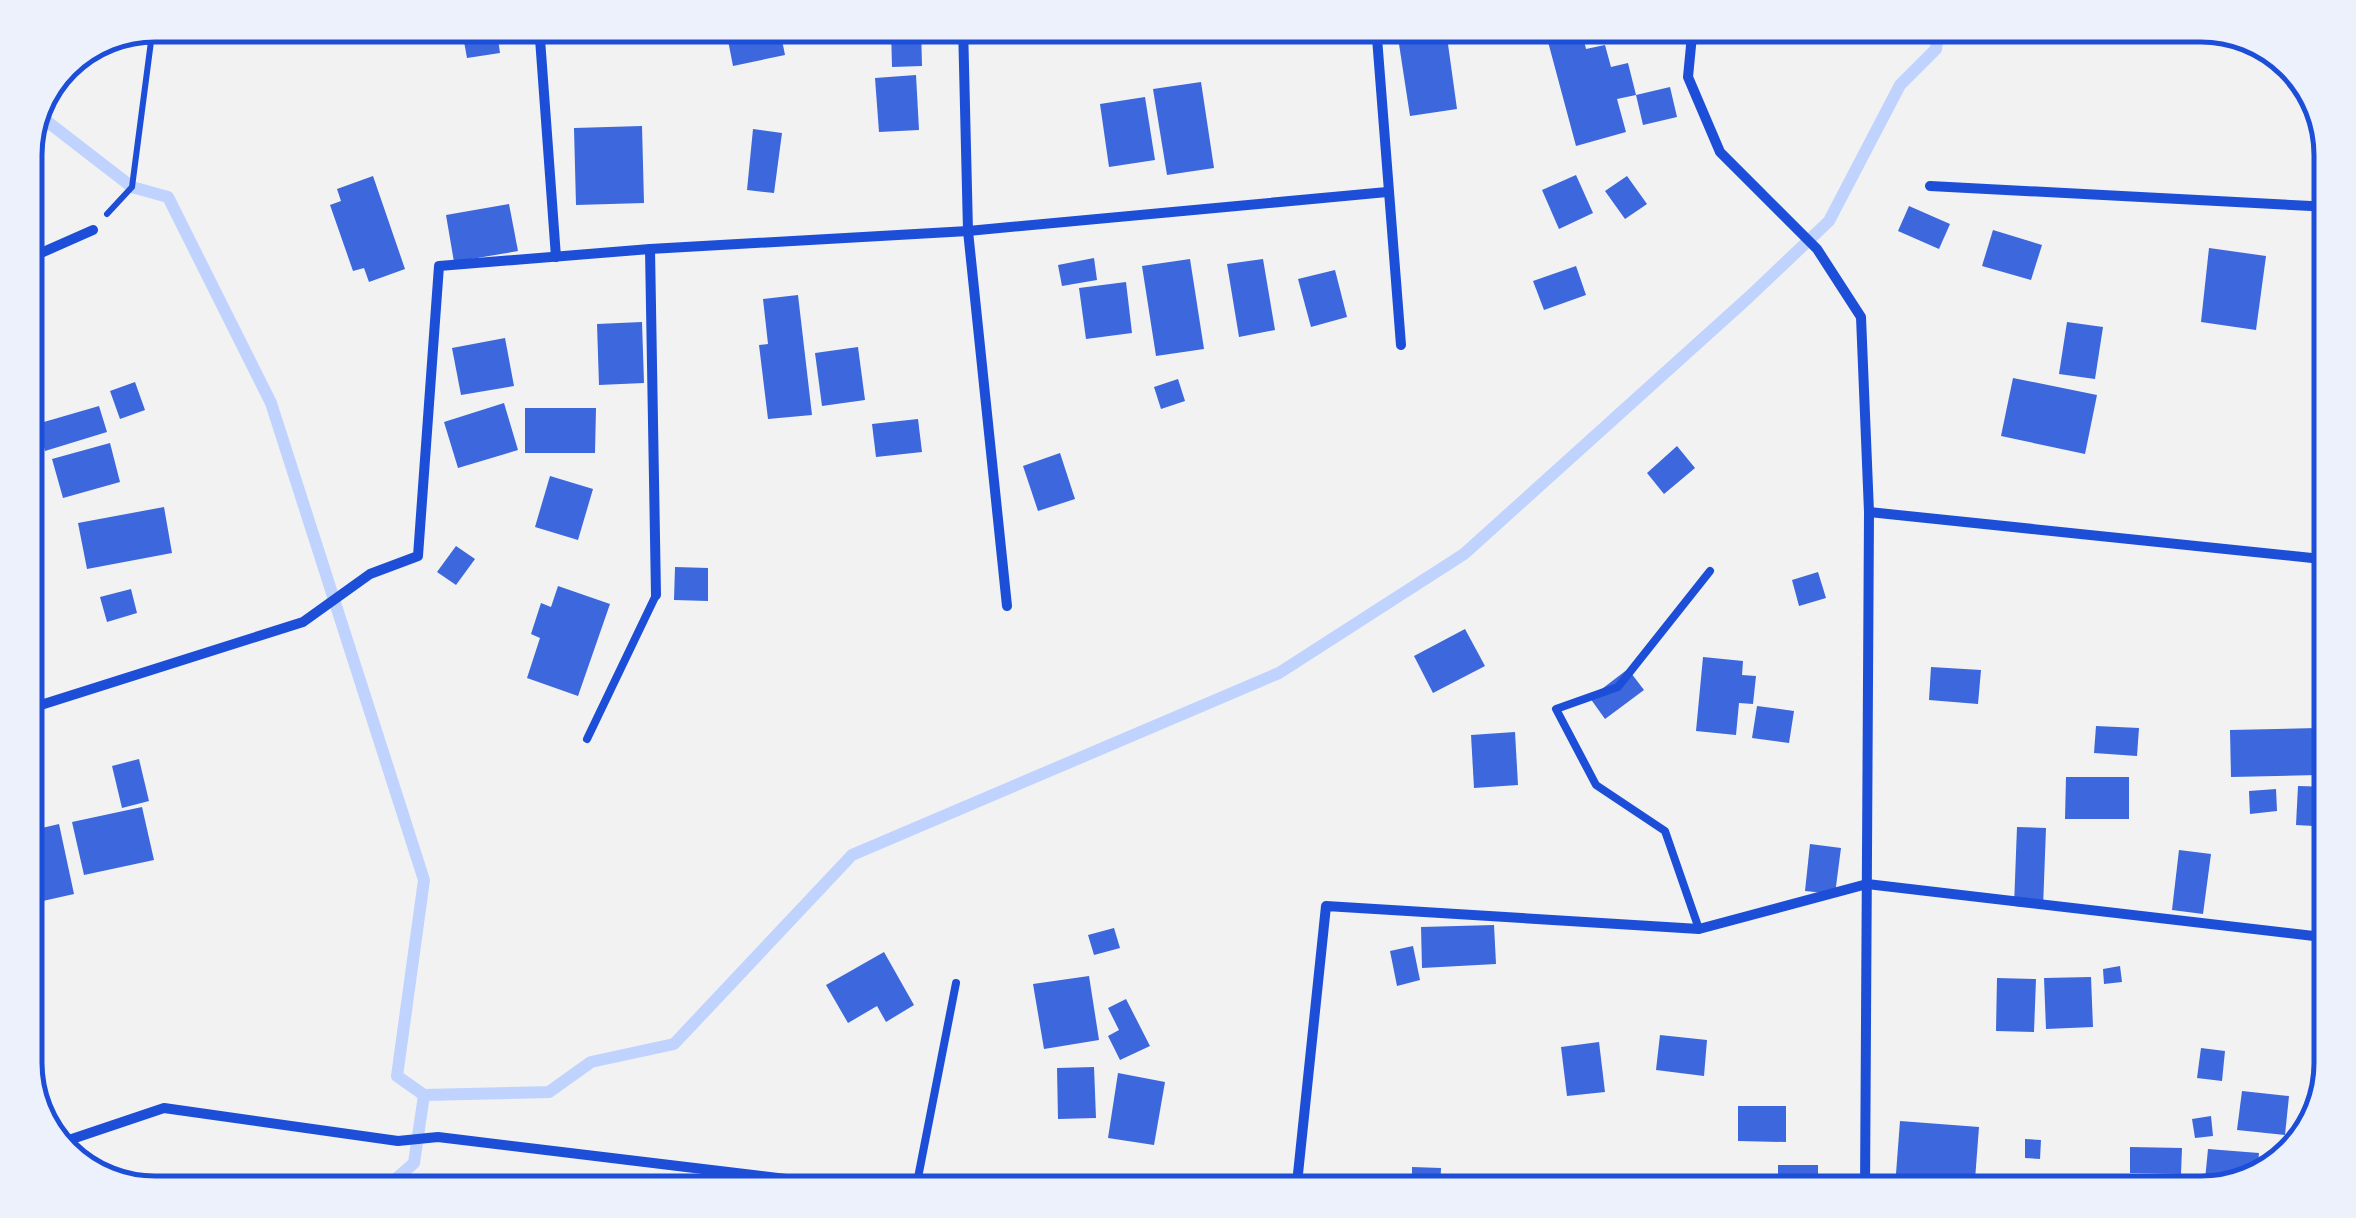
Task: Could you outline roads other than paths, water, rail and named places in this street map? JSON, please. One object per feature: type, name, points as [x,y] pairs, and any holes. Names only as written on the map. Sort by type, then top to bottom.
[{"type":"street","points":[[541,42],[556,257]]},
{"type":"street","points":[[962,42],[968,232],[1006,606]]},
{"type":"street","points":[[1377,42],[1401,345]]},
{"type":"street","points":[[1691,42],[1688,77],[1720,152],[1817,249],[1860,317],[1869,512],[1866,1176]]},
{"type":"street","points":[[1930,186],[2313,205]]},
{"type":"street","points":[[43,704],[304,622],[370,574],[418,556],[439,266],[968,232],[1387,192]]},
{"type":"street","points":[[43,252],[93,230]]},
{"type":"street","points":[[650,250],[656,594]]},
{"type":"street","points":[[1869,512],[2313,558]]},
{"type":"street","points":[[1298,1176],[1326,906],[1699,929],[1867,884],[2314,936]]},
{"type":"street","points":[[73,1139],[164,1108],[398,1141],[438,1136],[764,1176]]},
{"type":"lane","points":[[1699,929],[1664,831],[1596,785],[1556,708],[1618,687],[1710,571]]},
{"type":"lane","points":[[587,739],[656,594]]},
{"type":"lane","points":[[918,1176],[956,983]]},
{"type":"waterway","points":[[424,1095],[549,1092],[591,1062],[674,1044],[852,855],[1279,673],[1464,554],[1829,221],[1900,85],[1936,49],[1937,42]]},
{"type":"waterway","points":[[48,122],[132,187],[168,197],[271,403],[424,880],[397,1076],[424,1095]]},
{"type":"waterway","points":[[399,1176],[414,1163],[424,1095]]}]
